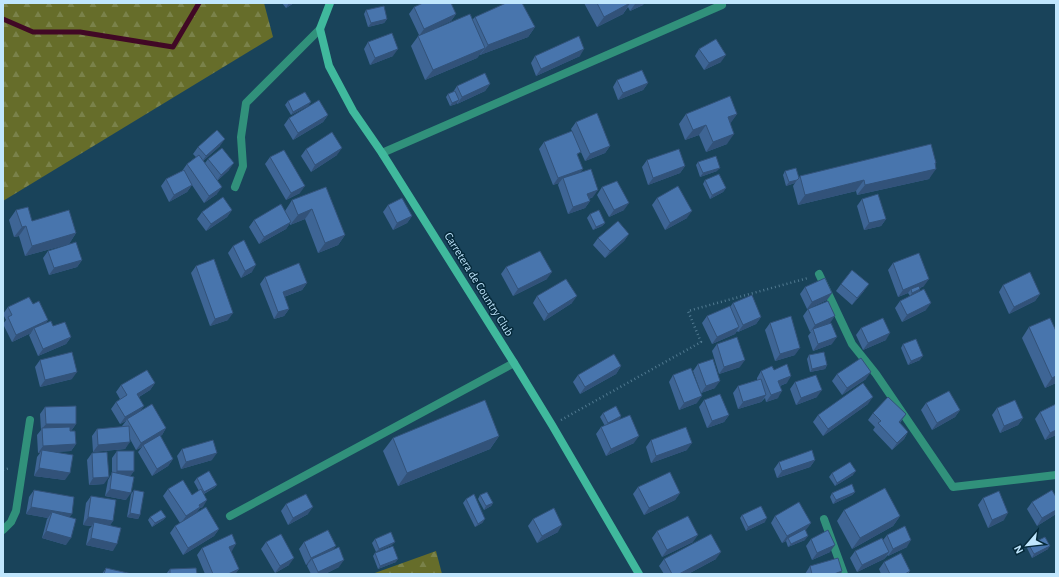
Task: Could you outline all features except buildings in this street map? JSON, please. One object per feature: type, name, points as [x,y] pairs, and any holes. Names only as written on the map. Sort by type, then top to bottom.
[{"type":"street","points":[[235,187],[243,166],[241,138],[246,103],[320,29],[330,3]]},
{"type":"street","points":[[382,153],[722,5]]},
{"type":"street","name":"Carretera de Country Club","points":[[320,29],[329,66],[353,111],[382,153],[514,363],[552,425],[638,574]]},
{"type":"street","points":[[819,274],[852,344],[876,374],[953,487],[1056,474]]},
{"type":"street","points":[[230,516],[514,363]]},
{"type":"street","points":[[3,530],[11,522],[16,511],[30,420]]},
{"type":"street","points":[[824,519],[844,574]]},
{"type":"path","points":[[552,425],[701,342],[688,311],[819,274]]},
{"type":"green space","points":[[3,3],[264,3],[273,37],[3,201]]},
{"type":"green space","points":[[436,551],[442,574],[372,574]]},
{"type":"waterway","points":[[3,19],[33,32],[80,32],[173,47],[199,3]]}]
